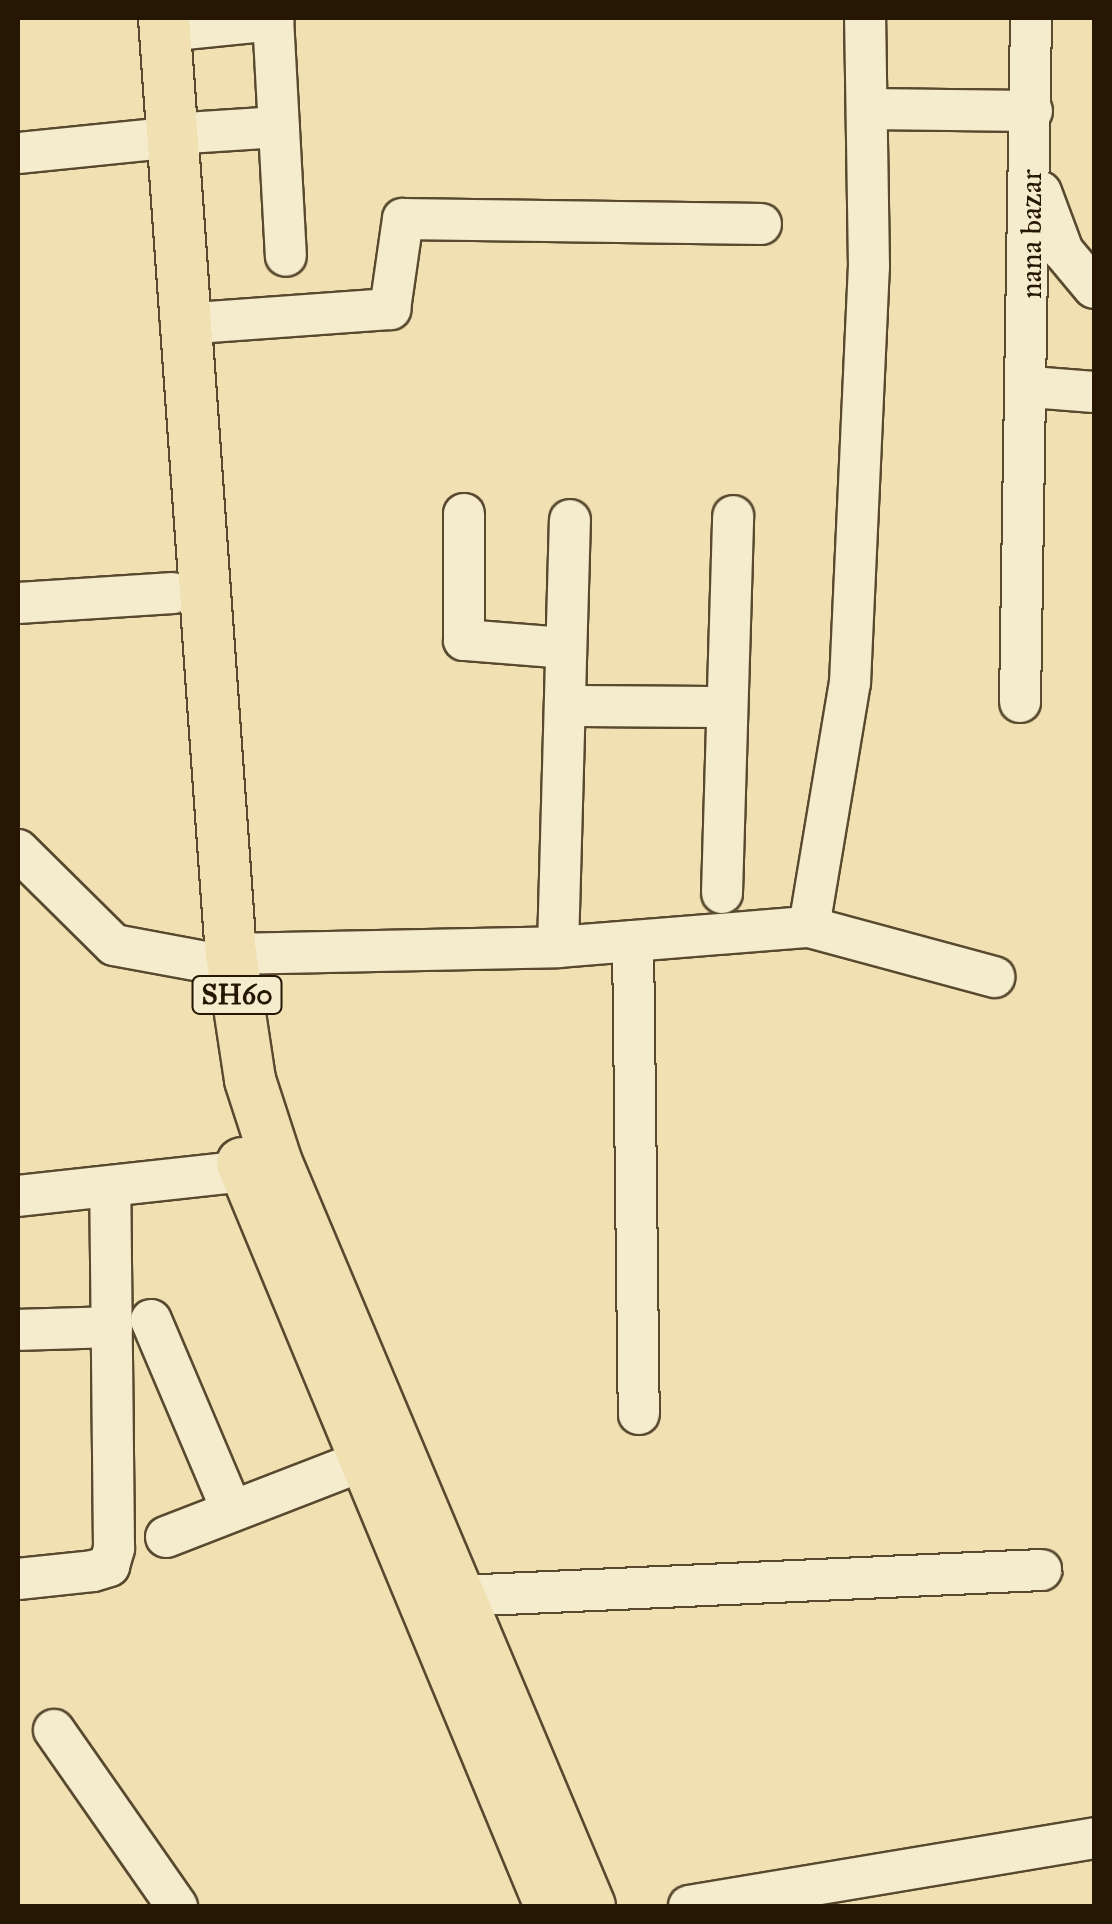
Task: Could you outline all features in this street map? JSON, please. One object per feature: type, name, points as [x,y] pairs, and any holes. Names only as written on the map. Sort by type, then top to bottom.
[{"type":"main road","name":"SH60","points":[[154,22],[173,593],[243,1171],[550,1906]]},
{"type":"main road","name":"SH60","points":[[158,137],[181,324],[215,957],[262,1124],[590,1906]]},
{"type":"street","points":[[808,927],[850,683],[868,109],[866,18]]},
{"type":"street","name":"nana bazar","points":[[1020,702],[1031,387],[1032,18]]},
{"type":"street","points":[[868,109],[1032,91],[1050,18]]},
{"type":"street","points":[[154,22],[273,19],[286,256]]},
{"type":"street","points":[[18,153],[279,127]]},
{"type":"street","points":[[1031,165],[1063,251],[1094,288]]},
{"type":"street","points":[[181,324],[390,309],[396,234],[402,219],[421,216],[761,224]]},
{"type":"street","points":[[1031,387],[1094,392]]},
{"type":"street","points":[[464,514],[464,640],[566,648]]},
{"type":"street","points":[[722,893],[733,516]]},
{"type":"street","points":[[558,947],[570,520]]},
{"type":"street","points":[[18,603],[173,593]]},
{"type":"street","points":[[565,706],[726,708]]},
{"type":"street","points":[[18,850],[114,945],[215,957],[558,947],[808,927],[994,977]]},
{"type":"street","points":[[634,941],[639,1414]]},
{"type":"street","points":[[18,1196],[110,1191],[243,1171]]},
{"type":"street","points":[[18,1579],[110,1566],[110,1191]]},
{"type":"street","points":[[151,1320],[232,1511]]},
{"type":"street","points":[[18,1330],[112,1327]]},
{"type":"street","points":[[166,1537],[362,1460]]},
{"type":"street","points":[[460,1596],[1041,1570]]},
{"type":"street","points":[[54,1730],[177,1906]]},
{"type":"street","points":[[689,1906],[1094,1838]]}]
